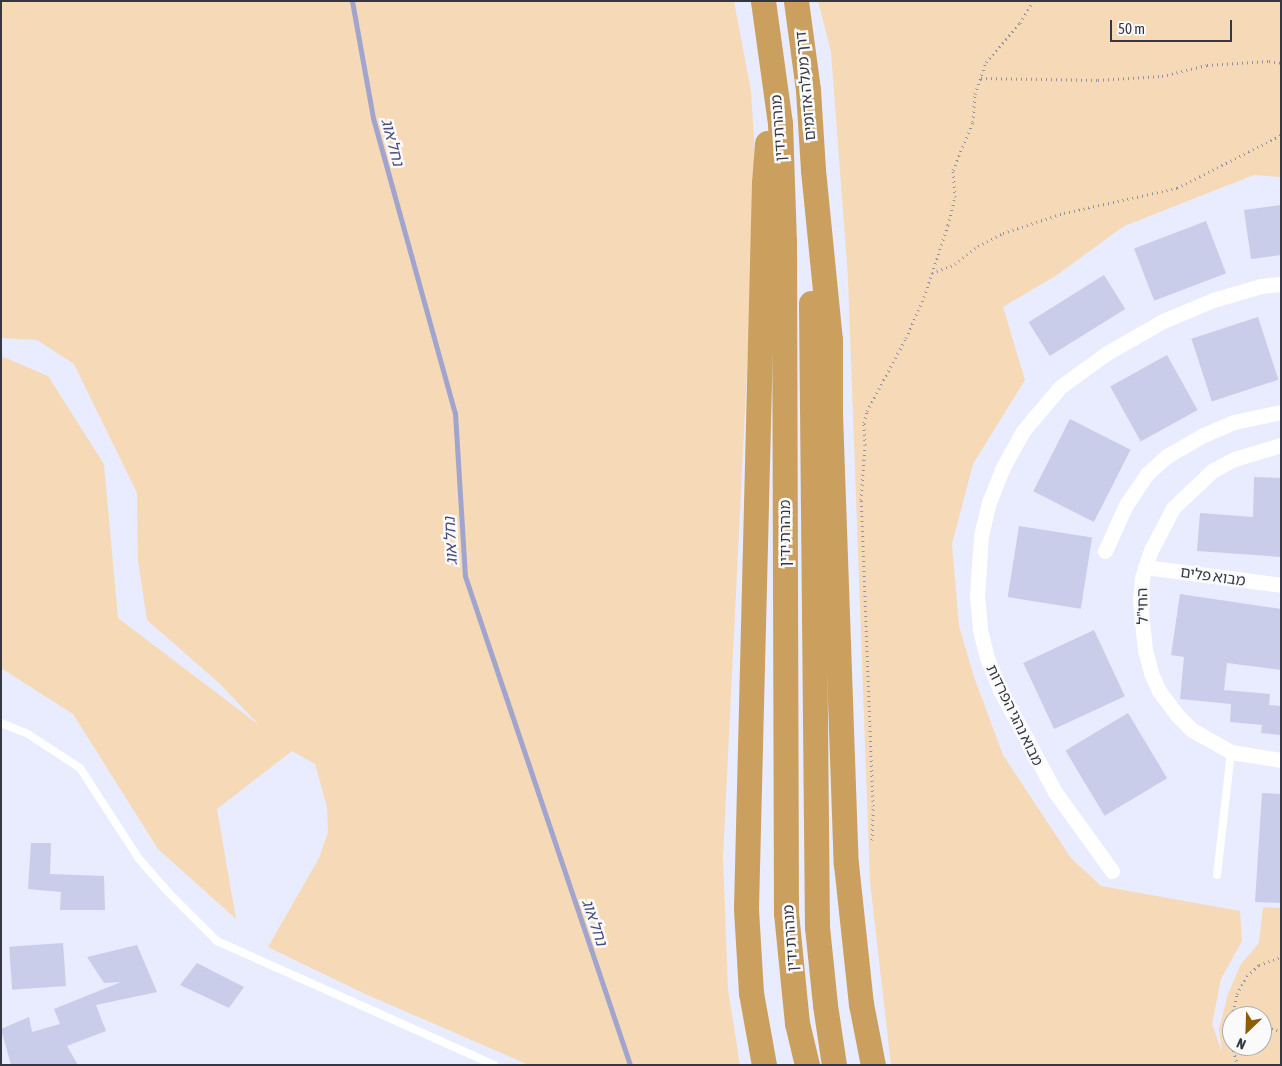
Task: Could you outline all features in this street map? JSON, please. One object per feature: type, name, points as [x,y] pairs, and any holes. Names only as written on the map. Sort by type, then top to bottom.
[{"type":"highway","points":[[762,1],[768,102],[764,183],[746,908],[751,993],[764,1065]]},
{"type":"highway","name":"מנהרת ידין","points":[[762,1],[780,123],[783,232],[786,913],[797,1023],[807,1065]]},
{"type":"highway","name":"דרך מעלה אדומים","points":[[796,1],[808,90],[813,170]]},
{"type":"highway","points":[[813,170],[830,340],[830,414],[846,864],[861,1004],[873,1065]]},
{"type":"highway","name":"מנהרת ידין","points":[[813,170],[811,294],[817,927],[825,1005],[834,1065]]},
{"type":"street","name":"מבוא נהגי הפרדות","points":[[1112,871],[1055,792],[1012,714],[987,658],[980,629],[977,596],[981,536],[989,502],[1002,469],[1023,431],[1060,387],[1106,353],[1163,321],[1213,300],[1261,286],[1281,284]]},
{"type":"street","points":[[1105,551],[1126,505],[1147,474],[1167,456],[1201,436],[1234,422],[1281,412]]},
{"type":"street","name":"החי\"ל","points":[[1281,445],[1234,459],[1213,470],[1173,508],[1150,550],[1145,566],[1140,601],[1141,622],[1149,665],[1159,691],[1192,730],[1231,752],[1252,757],[1281,760]]},
{"type":"street","name":"מבוא פלים","points":[[1145,566],[1281,584]]},
{"type":"lane","points":[[1,723],[28,734],[80,768],[139,859],[169,893],[217,941],[494,1065]]},
{"type":"lane","points":[[1217,875],[1231,752]]},
{"type":"path","points":[[872,840],[873,806],[861,500],[865,445],[864,424],[867,411],[909,330],[932,273],[955,197],[953,170],[973,122],[975,94],[986,62],[1020,23],[1033,1]]},
{"type":"path","points":[[981,78],[1098,80],[1162,76],[1206,65],[1269,61],[1281,63]]},
{"type":"path","points":[[932,273],[955,264],[978,246],[1003,233],[1064,213],[1178,188],[1281,135]]},
{"type":"path","points":[[1234,1006],[1237,994],[1247,976],[1259,965],[1281,957]]},
{"type":"shaded area","points":[[1,1],[734,1],[751,91],[755,209],[723,857],[728,989],[740,1065],[529,1065],[363,993],[268,947],[319,858],[328,832],[327,807],[315,764],[292,751],[217,809],[236,919],[158,849],[73,714],[1,668],[1,356],[48,376],[104,464],[118,618],[259,725],[219,683],[147,620],[138,561],[137,493],[74,364],[37,340],[1,338]]},
{"type":"shaded area","points":[[818,1],[1281,1],[1281,177],[1254,175],[1124,226],[1057,275],[1003,307],[1025,380],[973,464],[952,544],[959,626],[974,677],[1003,755],[1071,858],[1101,886],[1240,911],[1242,941],[1221,979],[1212,1024],[1222,1056],[1272,1056],[1272,1006],[1225,1006],[1241,964],[1259,943],[1263,907],[1281,908],[1281,1065],[891,1065],[870,882],[848,278],[831,52]]},
{"type":"shaded area","points":[[1222,1017],[1222,1052],[1219,1029]]},
{"type":"building","points":[[1281,205],[1281,255],[1251,259],[1244,210]]},
{"type":"building","points":[[1206,221],[1226,273],[1154,301],[1134,249]]},
{"type":"building","points":[[1104,275],[1125,309],[1050,356],[1029,322]]},
{"type":"building","points":[[1258,317],[1278,380],[1212,401],[1191,339]]},
{"type":"building","points":[[1167,355],[1198,410],[1141,442],[1110,387]]},
{"type":"building","points":[[1070,419],[1131,450],[1094,522],[1033,491]]},
{"type":"building","points":[[1254,477],[1281,478],[1281,557],[1197,551],[1200,513],[1253,517]]},
{"type":"building","points":[[1019,526],[1092,538],[1081,609],[1008,597]]},
{"type":"building","points":[[1180,594],[1281,609],[1281,670],[1227,663],[1224,690],[1270,694],[1269,705],[1281,706],[1281,735],[1261,733],[1262,725],[1230,722],[1231,704],[1180,699],[1184,657],[1171,655]]},
{"type":"building","points":[[1094,630],[1125,696],[1054,729],[1023,663]]},
{"type":"building","points":[[1128,713],[1167,778],[1105,816],[1065,751]]},
{"type":"building","points":[[1262,793],[1281,794],[1281,903],[1255,902]]},
{"type":"building","points":[[31,843],[51,843],[50,874],[104,876],[105,910],[60,910],[61,892],[28,889]]},
{"type":"building","points":[[63,943],[66,986],[12,990],[9,947]]},
{"type":"building","points":[[137,945],[157,992],[96,1005],[106,1031],[67,1046],[78,1065],[11,1065],[1,1029],[29,1017],[32,1032],[60,1024],[54,1009],[121,982],[104,983],[87,957]]},
{"type":"building","points":[[197,963],[244,987],[229,1008],[180,985]]},
{"type":"waterway","name":"נחל אוג","points":[[352,1],[373,118],[455,413],[465,576],[630,1065]]}]
